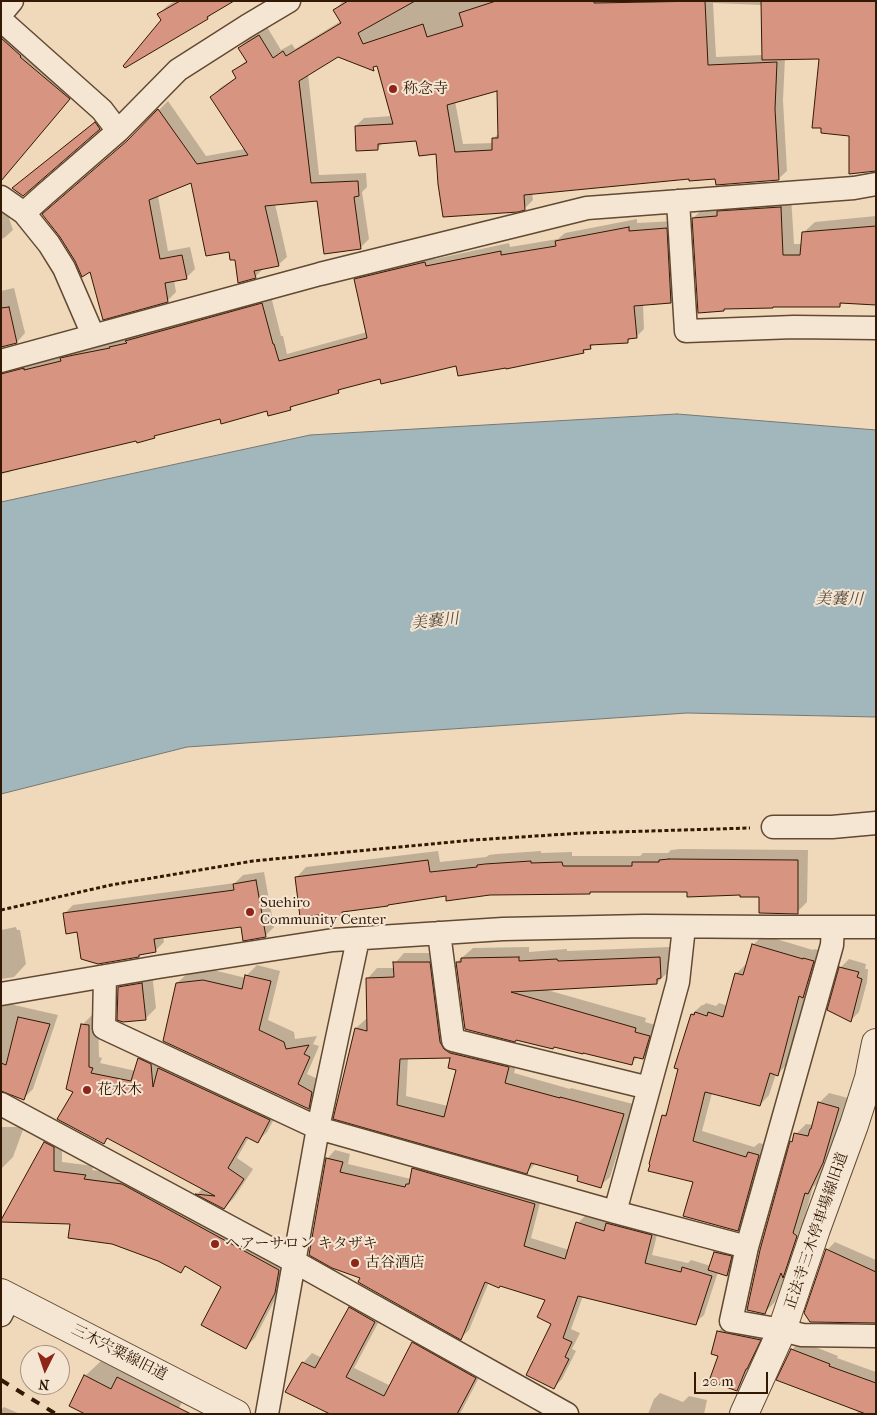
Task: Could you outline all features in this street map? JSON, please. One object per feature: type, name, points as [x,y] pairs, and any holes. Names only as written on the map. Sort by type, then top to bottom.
[{"type":"street","points":[[1,14],[12,1]]},
{"type":"street","points":[[24,213],[118,131],[178,70],[289,1]]},
{"type":"street","points":[[1,20],[102,110],[118,131]]},
{"type":"street","points":[[1,360],[320,274],[587,208],[854,188],[876,184]]},
{"type":"street","points":[[1,197],[24,213],[49,244],[64,268],[93,335]]},
{"type":"street","points":[[678,201],[686,331],[794,327],[876,328]]},
{"type":"street","points":[[773,827],[876,823]]},
{"type":"street","points":[[1,994],[314,943],[358,938],[503,929],[644,926],[876,927]]},
{"type":"street","points":[[615,1212],[678,982],[684,927]]},
{"type":"street","points":[[834,927],[832,945],[747,1247],[731,1321],[802,1335],[876,1336]]},
{"type":"street","points":[[439,933],[453,1040],[649,1088]]},
{"type":"street","points":[[267,1414],[318,1128],[358,938]]},
{"type":"street","points":[[105,976],[104,1028],[318,1128],[615,1212],[747,1247]]},
{"type":"street","name":"正法寺三木停車場線旧道","points":[[744,1414],[782,1330],[816,1228],[854,1124],[869,1078],[876,1043]]},
{"type":"street","points":[[1,1104],[295,1262],[567,1414]]},
{"type":"street","name":"三木宍粟線旧道","points":[[4,1302],[236,1414]]},
{"type":"path","points":[[1,910],[111,885],[253,861],[482,839],[583,833],[773,827]]},
{"type":"water","name":"美嚢川","points":[[677,414],[876,430],[876,717],[687,713],[187,747],[1,794],[1,502],[310,435]]},
{"type":"building","points":[[180,1],[234,1],[207,17],[208,19],[125,68],[123,66],[161,20],[157,14]]},
{"type":"building","points":[[348,1],[415,1],[358,33],[363,44],[423,24],[427,37],[463,26],[459,13],[496,1],[594,1],[594,3],[705,1],[708,65],[777,62],[775,109],[779,180],[716,185],[715,179],[689,181],[689,179],[524,195],[525,210],[518,212],[443,217],[436,154],[419,156],[416,141],[378,144],[378,150],[356,151],[355,126],[393,124],[377,66],[373,67],[374,71],[338,57],[299,81],[311,183],[358,181],[359,196],[354,197],[361,249],[324,254],[317,201],[265,206],[279,266],[254,271],[256,278],[238,283],[235,260],[230,260],[229,252],[206,256],[191,183],[149,200],[160,259],[182,255],[187,279],[165,283],[168,302],[103,320],[90,272],[82,277],[75,261],[60,237],[42,214],[127,141],[158,109],[197,164],[248,155],[210,97],[236,78],[232,71],[247,62],[238,48],[259,35],[273,58],[283,51],[286,56],[341,23],[333,10]],"holes":[[[497,91],[498,138],[492,138],[492,150],[455,152],[447,105]]]},
{"type":"building","points":[[761,1],[876,1],[876,171],[849,174],[849,136],[821,133],[821,128],[812,128],[819,59],[762,60]]},
{"type":"building","points":[[1,38],[20,57],[70,99],[1,181]]},
{"type":"building","points":[[95,122],[100,129],[23,196],[12,188]]},
{"type":"building","points":[[781,207],[783,255],[800,255],[802,232],[876,226],[876,305],[840,303],[840,307],[724,309],[724,311],[698,313],[692,218],[717,216],[717,211]]},
{"type":"building","points":[[629,227],[629,231],[667,228],[671,303],[634,306],[637,338],[628,339],[628,343],[590,345],[591,349],[583,350],[584,353],[506,369],[458,376],[456,366],[381,384],[380,379],[338,390],[339,393],[290,407],[291,410],[268,416],[267,411],[221,424],[220,419],[154,436],[155,438],[137,443],[136,441],[1,473],[1,374],[61,361],[60,358],[110,348],[127,343],[125,341],[262,303],[279,361],[367,338],[354,279],[425,262],[426,266],[501,251],[501,255],[556,246],[555,241]]},
{"type":"building","points":[[9,307],[17,343],[1,347],[1,308]]},
{"type":"building","points":[[428,860],[430,872],[477,867],[477,865],[485,864],[531,861],[531,863],[562,862],[563,866],[632,866],[632,862],[659,862],[659,860],[798,860],[798,914],[759,913],[759,897],[740,897],[740,895],[687,897],[687,892],[590,892],[590,894],[490,895],[446,901],[446,896],[342,912],[343,918],[320,921],[319,915],[300,917],[295,877]]},
{"type":"building","points":[[256,880],[266,937],[243,941],[241,927],[154,939],[156,952],[98,964],[81,959],[77,932],[66,934],[63,913],[234,890],[233,884]]},
{"type":"building","points":[[752,944],[814,961],[803,998],[799,996],[778,1076],[770,1073],[760,1106],[705,1092],[693,1141],[746,1157],[748,1152],[759,1155],[738,1231],[683,1216],[693,1182],[648,1171],[662,1115],[666,1116],[678,1069],[674,1068],[691,1014],[694,1015],[695,1012],[707,1016],[708,1012],[723,1017],[735,973],[743,975]]},
{"type":"building","points":[[519,957],[519,961],[557,959],[558,961],[660,957],[661,978],[657,979],[657,984],[511,992],[636,1028],[635,1032],[650,1036],[643,1059],[634,1057],[632,1065],[554,1047],[553,1049],[516,1040],[515,1042],[465,1029],[456,962],[461,962],[461,958]]},
{"type":"building","points":[[393,962],[430,962],[440,1042],[444,1049],[450,1053],[509,1067],[505,1083],[624,1114],[601,1188],[577,1181],[578,1176],[531,1163],[527,1174],[333,1119],[355,1028],[367,1031],[366,978],[394,977]],"holes":[[[450,1058],[448,1068],[456,1070],[444,1117],[397,1105],[400,1059]]]},
{"type":"building","points":[[839,967],[859,972],[857,977],[862,979],[851,1022],[827,1010]]},
{"type":"building","points":[[245,975],[271,981],[259,1030],[284,1042],[286,1049],[309,1045],[304,1054],[310,1057],[298,1084],[312,1092],[309,1109],[163,1041],[176,983],[203,980],[242,989]]},
{"type":"building","points":[[142,983],[146,1020],[123,1022],[117,1020],[118,987]]},
{"type":"building","points":[[18,1017],[50,1024],[24,1100],[1,1091],[1,1063],[6,1065]]},
{"type":"building","points":[[81,1024],[89,1025],[89,1067],[93,1068],[91,1073],[131,1081],[138,1058],[151,1064],[153,1087],[158,1068],[270,1120],[258,1143],[246,1137],[228,1168],[244,1179],[224,1209],[195,1194],[215,1196],[107,1138],[104,1144],[57,1119],[73,1092],[66,1089]]},
{"type":"building","points":[[818,1102],[839,1108],[823,1163],[808,1194],[805,1193],[793,1233],[797,1236],[783,1278],[781,1273],[765,1314],[747,1310],[760,1250],[790,1141],[792,1142],[794,1133],[808,1136]]},
{"type":"building","points":[[44,1142],[54,1147],[54,1171],[86,1175],[84,1179],[122,1184],[279,1270],[275,1293],[246,1349],[201,1325],[221,1287],[185,1266],[181,1273],[158,1261],[112,1244],[68,1238],[70,1224],[1,1222]]},
{"type":"building","points":[[326,1158],[343,1162],[340,1172],[405,1187],[406,1184],[409,1184],[412,1168],[535,1204],[524,1246],[565,1259],[576,1222],[604,1231],[606,1223],[652,1235],[645,1263],[681,1272],[682,1267],[712,1276],[696,1325],[578,1296],[563,1338],[572,1342],[565,1357],[569,1359],[554,1389],[526,1375],[551,1324],[537,1317],[545,1300],[500,1286],[499,1288],[485,1282],[461,1340],[358,1282],[360,1278],[332,1268],[309,1255]]},
{"type":"building","points":[[826,1249],[876,1272],[876,1323],[810,1322],[804,1313]]},
{"type":"building","points":[[714,1252],[732,1256],[727,1276],[708,1270]]},
{"type":"building","points":[[349,1307],[375,1322],[346,1377],[384,1396],[412,1342],[476,1378],[457,1414],[330,1414],[285,1392],[302,1362],[315,1368]]},
{"type":"building","points":[[717,1331],[761,1340],[737,1391],[709,1381],[718,1356],[711,1354]]},
{"type":"building","points":[[791,1349],[830,1364],[829,1366],[876,1383],[876,1414],[866,1414],[776,1380]]},
{"type":"building","points":[[84,1375],[111,1389],[117,1377],[191,1414],[85,1414],[69,1406]]},
{"type":"railway","points":[[1,1380],[56,1414]]},
{"type":"place","name":"称念寺","points":[[393,89]]},
{"type":"place","name":"Suehiro Community Center","points":[[250,912]]},
{"type":"place","name":"花水木","points":[[87,1090]]},
{"type":"place","name":"ヘアーサロン キタザキ","points":[[215,1244]]},
{"type":"place","name":"古谷酒店","points":[[355,1263]]}]
